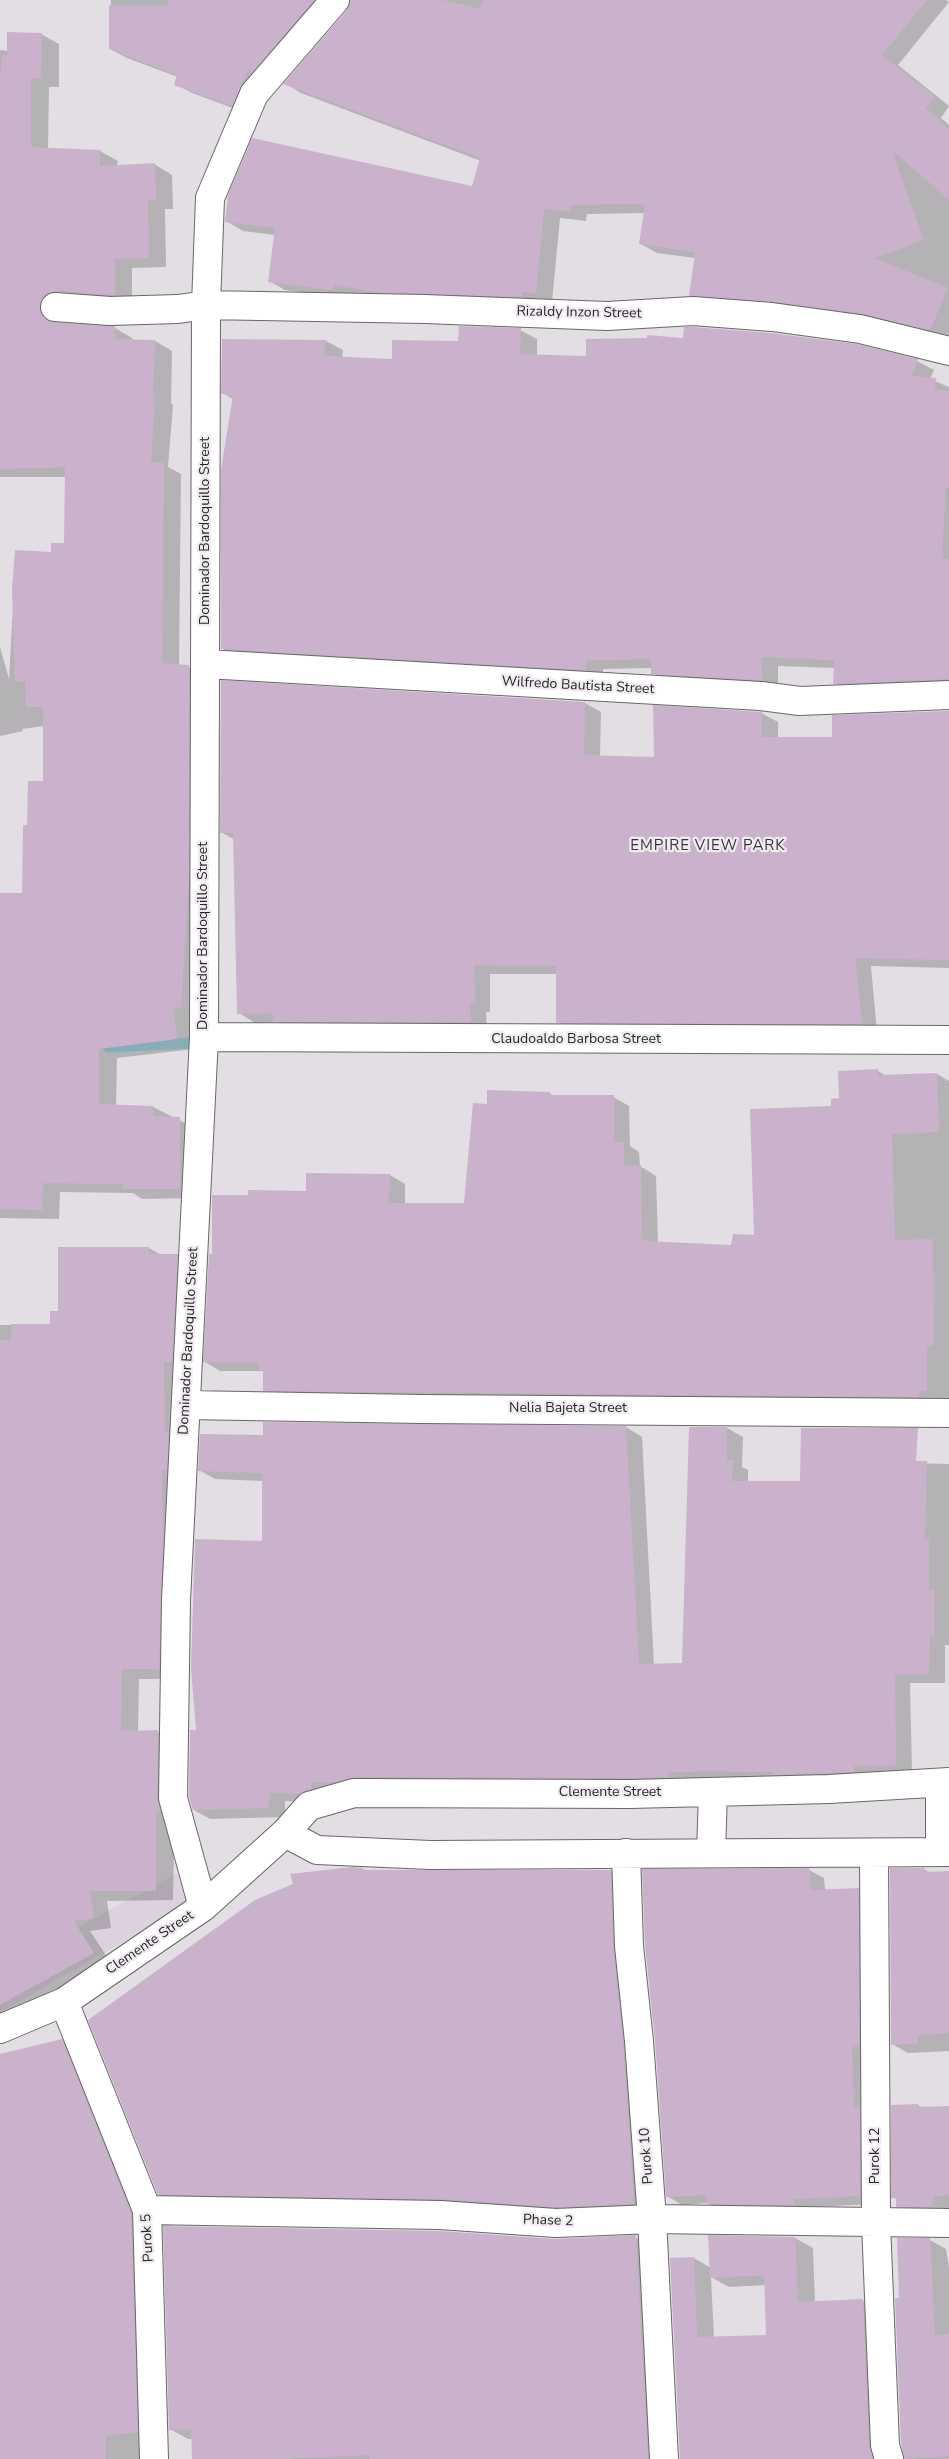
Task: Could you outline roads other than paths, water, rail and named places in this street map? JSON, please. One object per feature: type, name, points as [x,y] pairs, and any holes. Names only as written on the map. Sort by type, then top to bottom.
[{"type":"street","name":"Dominador Bardoquillo Street","points":[[203,1907],[173,1798],[176,1600],[204,1037],[206,305],[210,198],[254,94],[335,0]]},
{"type":"street","name":"Rizaldy Inzon Street","points":[[55,307],[110,311],[178,309],[206,305],[435,309],[607,316],[693,311],[772,317],[860,329],[949,351]]},
{"type":"street","name":"Wilfredo Bautista Street","points":[[206,664],[761,696],[800,701],[949,695]]},
{"type":"street","name":"Claudoaldo Barbosa Street","points":[[204,1037],[949,1040]]},
{"type":"street","name":"Nelia Bajeta Street","points":[[186,1404],[421,1409],[949,1413]]},
{"type":"street","name":"Clemente Street","points":[[0,2028],[64,2002],[203,1907],[285,1833],[309,1806],[354,1792],[713,1792],[945,1783]]},
{"type":"street","points":[[285,1833],[317,1850],[430,1855],[945,1852],[945,1783]]},
{"type":"street","points":[[711,1853],[713,1792]]},
{"type":"street","name":"Purok 10","points":[[626,1853],[630,1946],[652,2219],[664,2459]]},
{"type":"street","name":"Purok 12","points":[[874,1853],[876,2223],[885,2445],[889,2459]]},
{"type":"street","name":"Purok 5","points":[[64,2002],[147,2210],[154,2459]]},
{"type":"street","name":"Phase 2","points":[[147,2210],[440,2215],[556,2223],[652,2219],[949,2223]]},
{"type":"waterway","points":[[108,1047],[191,1043]]},
{"type":"district","name":"EMPIRE VIEW PARK","points":[[708,846]]}]
